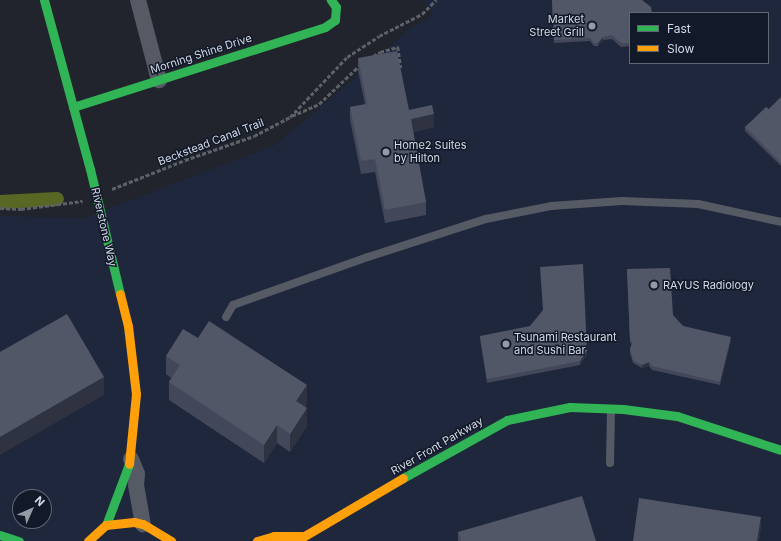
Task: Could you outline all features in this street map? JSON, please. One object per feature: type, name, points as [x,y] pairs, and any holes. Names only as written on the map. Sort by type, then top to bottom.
[{"type":"street","name":"Riverstone Way","points":[[44,0],[97,196],[128,326],[136,394],[131,459],[106,525]]},
{"type":"street","points":[[138,0],[159,80]]},
{"type":"street","name":"Morning Shine Drive","points":[[74,108],[325,27],[335,20],[336,7],[331,0]]},
{"type":"street","name":"River Front Parkway","points":[[257,541],[274,536],[298,539],[353,509],[458,445],[507,420],[570,407],[611,408],[677,416],[781,450]]},
{"type":"street","name":"Riverstone Way","points":[[131,459],[137,474],[136,485],[143,524]]},
{"type":"street","points":[[88,541],[106,525],[134,522],[143,524],[163,538],[171,541]]},
{"type":"street","points":[[0,535],[19,541]]},
{"type":"lane","points":[[226,317],[233,305],[368,257],[486,219],[551,206],[622,201],[698,204],[781,222]]},
{"type":"lane","points":[[610,463],[611,408]]},
{"type":"path","name":"Beckstead Canal Trail","points":[[0,208],[22,209],[77,203],[185,160],[254,136],[290,117],[347,57],[379,36],[422,14],[436,0]]},
{"type":"path","points":[[290,117],[319,104],[356,68],[380,52],[398,48],[401,68]]},
{"type":"shaded area","points":[[424,0],[781,0],[781,541],[0,541],[0,216],[84,218],[275,145],[349,83],[408,30],[433,15]]},
{"type":"building","name":"Market Street Grill","points":[[552,0],[642,0],[651,7],[652,12],[629,12],[629,43],[621,43],[612,35],[603,37],[598,43],[594,43],[590,38],[554,40]]},
{"type":"building","name":"Home2 Suites by Hilton","points":[[397,51],[409,110],[432,105],[434,114],[411,119],[426,202],[385,210],[375,159],[361,161],[350,107],[367,104],[358,58]]},
{"type":"building","points":[[781,97],[781,163],[745,127],[766,107],[769,109]]},
{"type":"building","points":[[583,264],[587,351],[580,361],[487,379],[480,336],[530,326],[543,310],[540,267]]},
{"type":"building","points":[[670,268],[673,315],[683,326],[731,337],[720,382],[652,366],[649,362],[642,365],[633,360],[630,349],[632,343],[630,339],[627,269]]},
{"type":"building","points":[[67,314],[104,377],[0,437],[0,352]]},
{"type":"building","points":[[209,321],[307,385],[296,401],[307,408],[290,434],[277,425],[264,445],[169,382],[180,365],[166,356],[183,329],[198,338]]},
{"type":"building","points":[[582,496],[596,541],[461,541],[458,532]]},
{"type":"building","points":[[639,498],[761,517],[757,541],[633,541]]},
{"type":"waterway","points":[[0,202],[57,199]]},
{"type":"traffic: fast","points":[[44,0],[90,169],[120,294]]},
{"type":"traffic: fast","points":[[73,107],[325,27],[335,20],[336,7],[331,0]]},
{"type":"traffic: fast","points":[[403,478],[507,420],[570,407],[623,409],[677,416],[781,450]]},
{"type":"traffic: fast","points":[[106,525],[129,464]]},
{"type":"traffic: fast","points":[[0,535],[19,541]]},
{"type":"traffic: slow","points":[[120,294],[128,326],[136,394],[129,464]]},
{"type":"traffic: slow","points":[[296,541],[403,478]]},
{"type":"traffic: slow","points":[[88,541],[106,525],[134,522],[143,524],[171,541]]},
{"type":"traffic: slow","points":[[257,541],[274,536],[301,536]]},
{"type":"place","name":"Market Street Grill","points":[[592,26]]},
{"type":"place","name":"Home2 Suites by Hilton","points":[[386,152]]},
{"type":"place","name":"RAYUS Radiology","points":[[654,285]]},
{"type":"place","name":"Tsunami Restaurant and Sushi Bar","points":[[506,344]]}]
